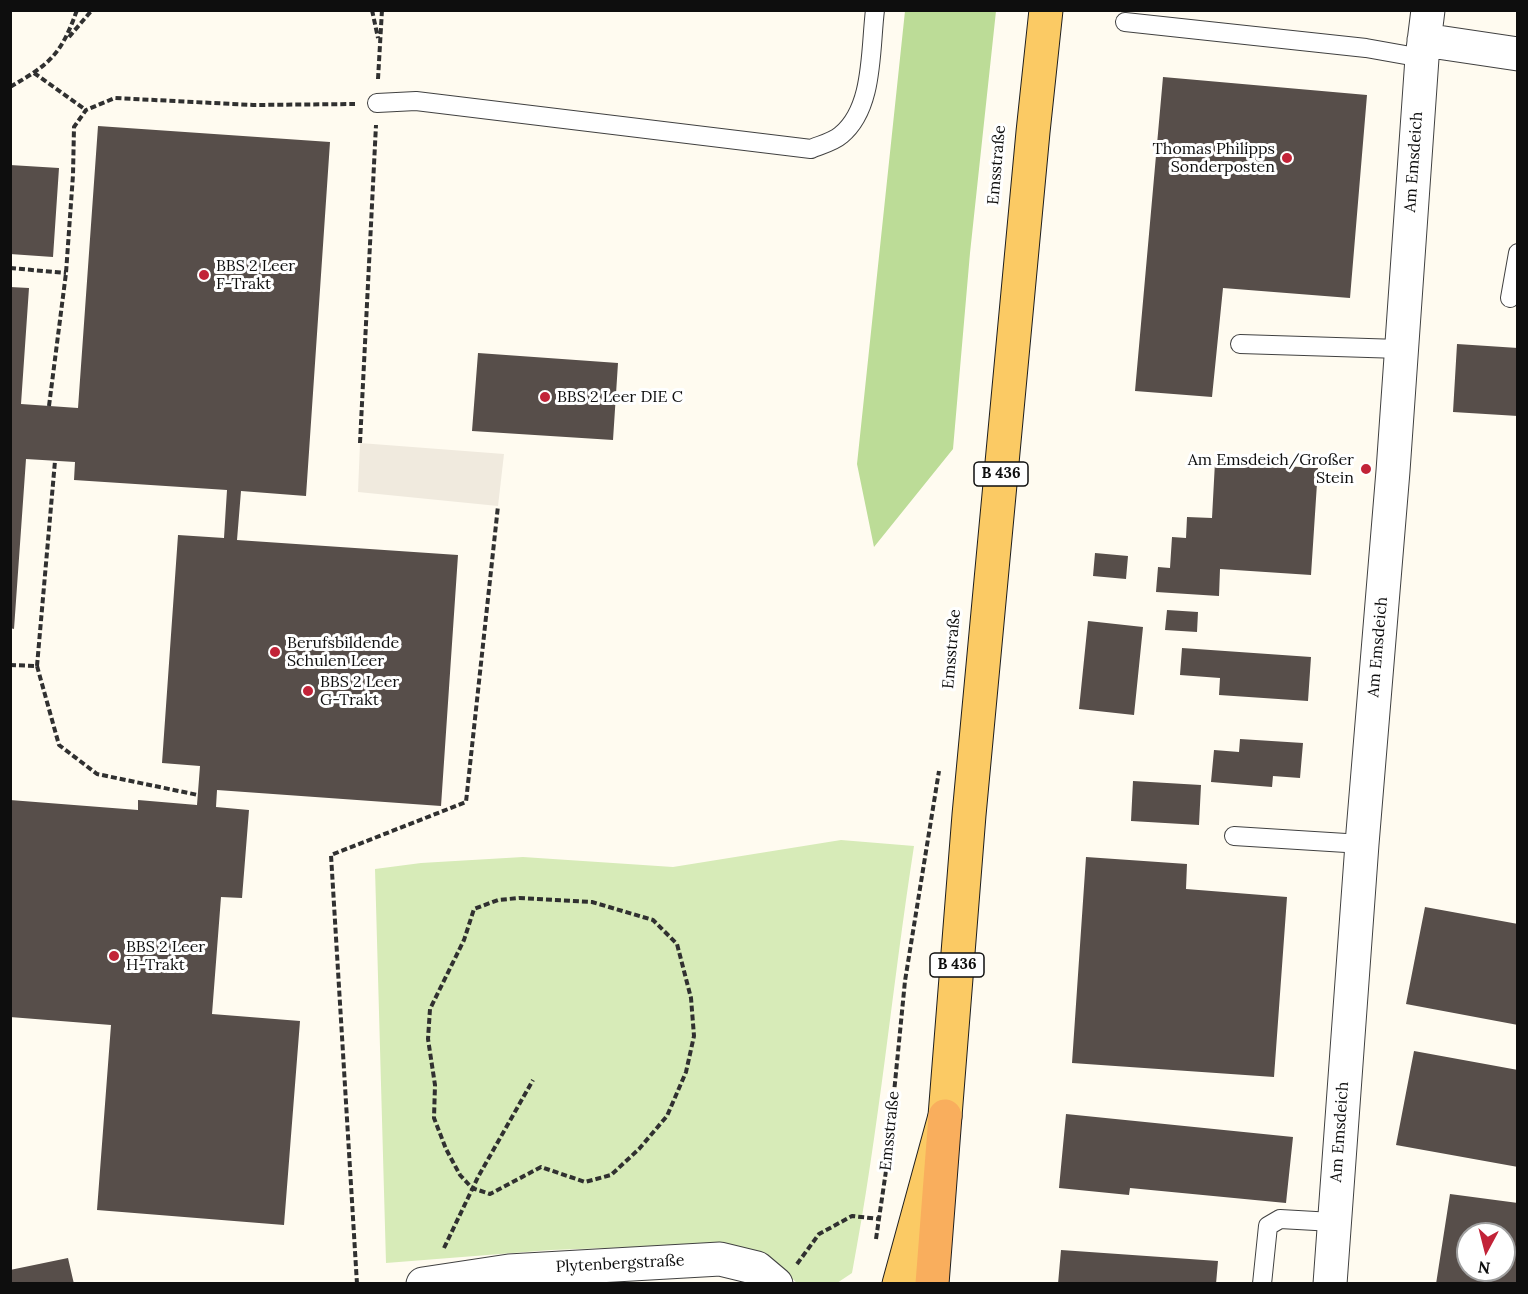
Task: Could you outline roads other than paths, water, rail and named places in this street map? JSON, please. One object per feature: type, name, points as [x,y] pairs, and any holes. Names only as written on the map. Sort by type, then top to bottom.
[{"type":"highway","name":"Emsstraße","points":[[932,1284],[945,1116]]},
{"type":"main road","name":"Emsstraße","points":[[945,1116],[969,815],[1046,10]]},
{"type":"main road","points":[[899,1284],[945,1116]]},
{"type":"street","points":[[1425,36],[1518,54]]},
{"type":"street","name":"Am Emsdeich","points":[[1330,1284],[1425,36]]},
{"type":"street","name":"Plytenbergstraße","points":[[434,1281],[508,1271],[720,1259],[757,1268],[784,1279]]},
{"type":"lane","points":[[377,104],[416,101],[810,149],[840,136],[857,117],[865,92],[874,10]]},
{"type":"lane","points":[[1125,22],[1366,48],[1425,36]]},
{"type":"lane","points":[[1510,298],[1518,253]]},
{"type":"lane","points":[[1240,344],[1400,349]]},
{"type":"lane","points":[[1234,836],[1362,844]]},
{"type":"lane","points":[[1262,1284],[1268,1226],[1280,1219],[1333,1222]]},
{"type":"place","name":"Thomas Philipps Sonderposten","points":[[1287,158]]},
{"type":"place","name":"BBS 2 Leer F-Trakt","points":[[204,275]]},
{"type":"place","name":"BBS 2 Leer DIE C","points":[[545,397]]},
{"type":"place","name":"Am Emsdeich/Großer Stein","points":[[1366,469]]},
{"type":"place","name":"Berufsbildende Schulen Leer","points":[[275,652]]},
{"type":"place","name":"BBS 2 Leer G-Trakt","points":[[308,691]]},
{"type":"place","name":"BBS 2 Leer H-Trakt","points":[[114,956]]}]
